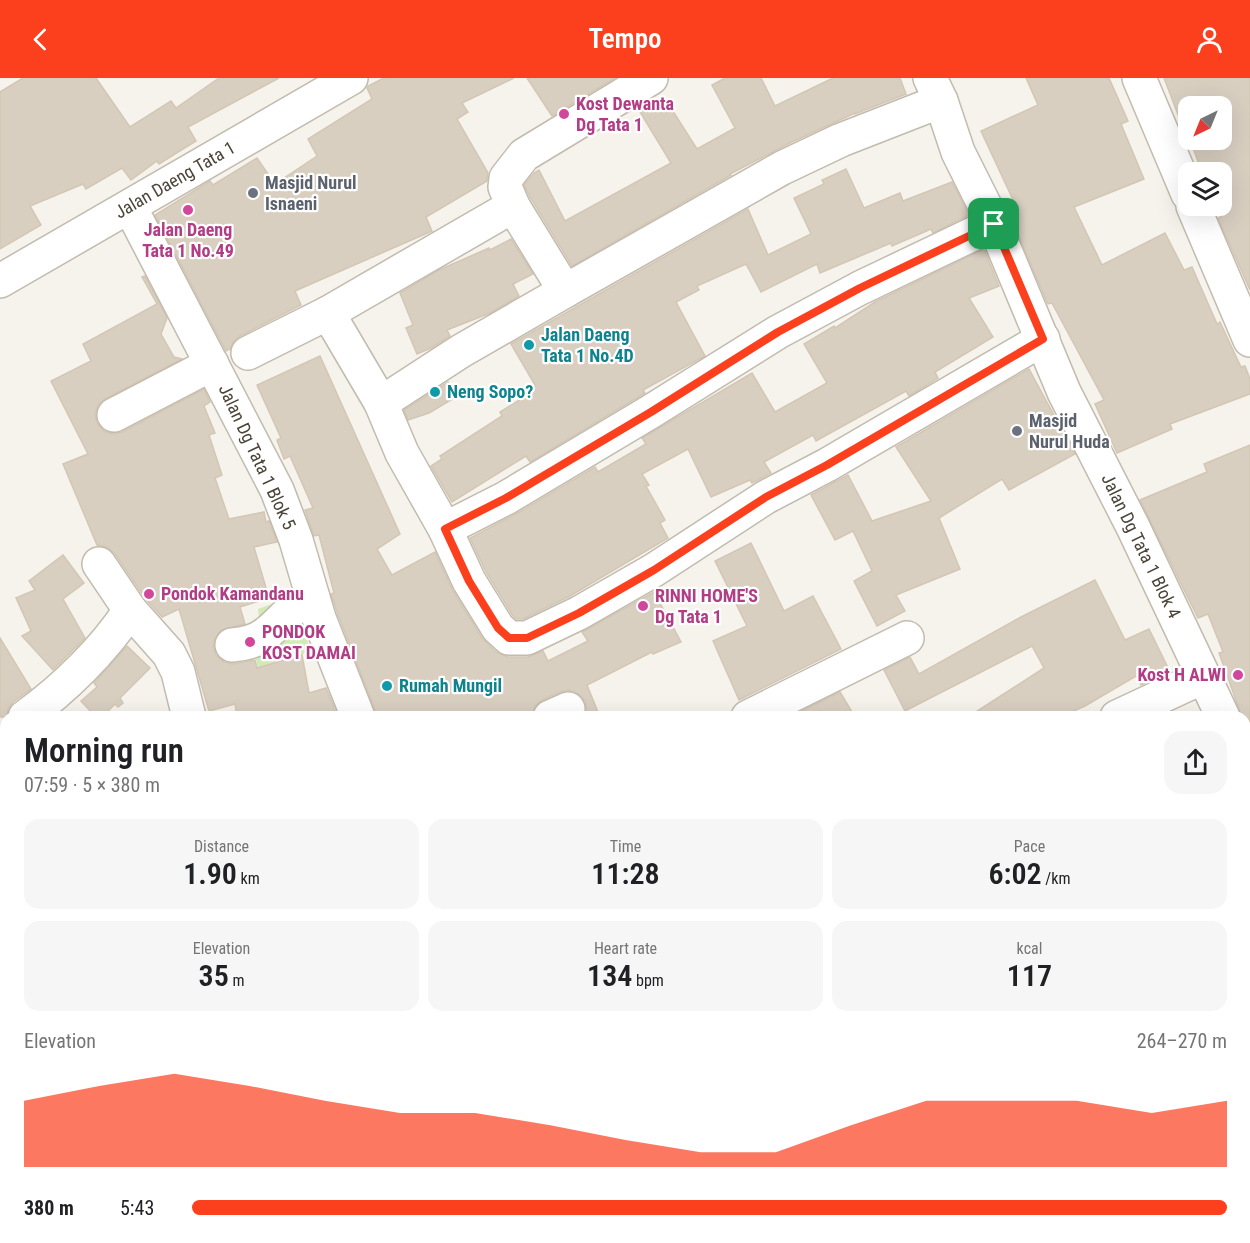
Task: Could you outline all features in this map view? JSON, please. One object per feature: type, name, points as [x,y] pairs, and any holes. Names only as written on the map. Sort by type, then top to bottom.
[{"type":"street","name":"Jalan Daeng Tata 1","points":[[0,281],[351,78]]},
{"type":"street","points":[[565,291],[513,206],[505,187],[506,178],[524,155],[651,78]]},
{"type":"street","points":[[1139,78],[1178,170]]},
{"type":"street","points":[[381,403],[461,351],[782,168],[841,140],[936,89]]},
{"type":"street","name":"Jalan Dg Tata 1 Blok 4","points":[[936,89],[958,152],[994,224],[1064,392],[1133,527],[1220,711]]},
{"type":"street","points":[[248,353],[328,313],[513,206]]},
{"type":"street","name":"Jalan Dg Tata 1 Blok 5","points":[[130,207],[277,490],[296,540],[313,598],[356,711]]},
{"type":"street","points":[[1197,216],[1250,340]]},
{"type":"street","points":[[445,529],[506,498],[651,412],[778,332],[860,288],[994,224]]},
{"type":"street","points":[[328,313],[381,403],[402,453],[445,529],[469,581],[498,628],[509,638],[527,638],[579,613],[626,586],[766,497],[827,465],[1043,339]]},
{"type":"street","points":[[114,416],[212,364]]},
{"type":"street","points":[[99,564],[130,610],[169,654],[178,672],[188,711]]},
{"type":"street","points":[[232,645],[252,641],[265,634],[295,607],[313,598]]},
{"type":"street","points":[[33,711],[50,699],[98,651],[117,630],[130,610]]},
{"type":"street","points":[[760,711],[907,638]]},
{"type":"street","points":[[1130,711],[1203,677]]},
{"type":"green space","points":[[298,600],[310,652],[258,668],[255,655],[276,650],[284,633],[259,618],[258,609],[275,603]]},
{"type":"building","points":[[23,78],[96,78],[130,127],[171,101],[176,108],[219,78],[279,78],[188,127],[196,141],[159,164],[157,161],[131,180],[122,168],[86,189],[83,184],[30,206],[41,225],[0,249],[0,92]]},
{"type":"building","points":[[384,78],[514,78],[462,103],[468,112],[457,119],[488,173],[487,181],[426,217],[432,231],[295,291],[301,305],[240,336],[226,351],[155,215],[210,181],[213,185],[257,158],[275,184],[317,156],[308,139],[372,99],[368,86]]},
{"type":"building","name":"Kost Dewanta Dg Tata 1","points":[[527,78],[615,78],[552,116]]},
{"type":"building","points":[[725,78],[761,78],[775,106],[833,78],[900,78],[906,94],[855,113],[792,142],[730,174],[572,266],[524,185],[539,170],[565,221],[671,163],[640,112],[664,97],[697,149],[735,128],[712,85]]},
{"type":"building","points":[[1026,78],[1109,78],[1128,121],[1121,124],[1144,179],[1074,207],[1102,265],[1165,233],[1184,270],[1192,267],[1217,324],[1220,322],[1241,367],[1245,366],[1250,379],[1250,394],[1170,424],[1172,429],[1117,453],[1095,404],[1104,400],[1052,303],[1047,302],[1006,206],[1014,202],[981,131],[1038,105]]},
{"type":"building","points":[[1164,78],[1250,78],[1250,290],[1218,218],[1232,216],[1232,162],[1198,162],[1194,150],[1232,150],[1232,96],[1178,96],[1178,115]]},
{"type":"building","points":[[846,169],[864,208],[900,193],[903,201],[952,182],[969,215],[933,233],[931,229],[892,246],[891,243],[820,273],[817,264],[761,292],[746,264],[697,286],[699,290],[676,302],[705,356],[643,390],[645,393],[530,462],[526,456],[452,502],[431,466],[442,459],[440,456],[502,416],[500,412],[534,391],[532,387],[535,385],[511,344],[748,209],[768,255],[811,234],[794,198],[824,184],[822,180]]},
{"type":"building","points":[[511,239],[533,274],[513,284],[519,296],[490,313],[447,330],[450,336],[417,354],[406,328],[413,325],[400,293],[439,270]]},
{"type":"building","points":[[984,249],[999,286],[969,298],[993,337],[935,372],[938,378],[909,396],[906,391],[816,441],[813,435],[764,462],[771,473],[752,483],[750,480],[711,497],[688,449],[642,474],[665,520],[660,523],[668,538],[570,596],[523,619],[516,619],[513,616],[486,572],[470,538],[516,514],[595,467],[598,472],[646,444],[642,438],[752,373],[775,412],[827,383],[804,344],[834,326],[835,328],[875,302]]},
{"type":"building","points":[[145,276],[167,318],[161,334],[174,357],[182,359],[105,399],[98,405],[95,414],[97,423],[104,431],[113,434],[122,432],[204,389],[210,402],[204,406],[215,433],[209,435],[222,475],[215,478],[229,519],[264,512],[266,522],[269,521],[277,542],[254,547],[269,598],[240,607],[245,624],[221,630],[215,638],[213,647],[216,655],[224,662],[233,664],[255,660],[257,668],[302,655],[309,693],[326,688],[336,711],[236,711],[235,704],[209,711],[179,609],[162,617],[145,598],[115,554],[107,547],[97,545],[63,464],[88,454],[51,381],[91,361],[83,344],[157,304],[142,277]]},
{"type":"building","points":[[320,356],[400,534],[377,549],[392,575],[435,552],[453,591],[482,638],[496,652],[508,657],[528,657],[543,651],[548,661],[588,641],[582,632],[654,592],[681,642],[653,654],[652,652],[587,685],[598,711],[587,711],[585,701],[579,694],[569,690],[542,700],[535,706],[534,711],[375,711],[331,594],[334,593],[319,535],[314,536],[305,510],[313,508],[290,456],[284,459],[277,440],[281,438],[257,385]]},
{"type":"building","points":[[1029,369],[1075,454],[1009,490],[1002,479],[939,518],[960,569],[896,595],[905,611],[877,626],[854,581],[872,571],[853,531],[835,540],[811,495],[848,475],[872,521],[931,501],[896,447]]},
{"type":"building","points":[[448,382],[456,397],[429,413],[408,420],[404,410]]},
{"type":"building","points":[[1250,445],[1250,711],[1240,711],[1219,653],[1223,652],[1208,614],[1198,618],[1140,500],[1207,472],[1204,464]]},
{"type":"building","points":[[751,543],[784,611],[813,596],[841,649],[739,700],[713,641],[747,626],[715,561]]},
{"type":"building","points":[[63,555],[84,583],[63,599],[85,638],[53,670],[22,636],[31,631],[16,598],[35,590],[29,581]]},
{"type":"building","points":[[1095,580],[1125,640],[1149,629],[1170,672],[1141,685],[1136,676],[1074,711],[977,711],[1044,668],[1032,646],[905,711],[884,670],[910,657],[919,674],[1021,617]]},
{"type":"building","points":[[0,638],[31,689],[13,702],[8,711],[0,711]]},
{"type":"building","points":[[127,646],[150,668],[120,698],[123,703],[118,707],[115,704],[108,711],[90,711],[81,701],[97,687],[94,683]]},
{"type":"building","points":[[840,692],[851,711],[802,711]]},
{"type":"place","name":"Kost Dewanta Dg Tata 1","points":[[564,114]]},
{"type":"place","name":"Masjid Nurul Isnaeni","points":[[253,193]]},
{"type":"place","name":"Jalan Daeng Tata 1 No.49","points":[[188,210]]},
{"type":"place","name":"Jalan Daeng Tata 1 No.4D","points":[[529,345]]},
{"type":"place","name":"Neng Sopo?","points":[[435,392]]},
{"type":"place","name":"Masjid Nurul Huda","points":[[1017,431]]},
{"type":"place","name":"Pondok Kamandanu","points":[[149,594]]},
{"type":"place","name":"RINNI HOME'S Dg Tata 1","points":[[643,606]]},
{"type":"place","name":"PONDOK KOST DAMAI","points":[[250,642]]},
{"type":"place","name":"Kost H ALWI","points":[[1238,675]]},
{"type":"place","name":"Rumah Mungil","points":[[387,686]]},
{"type":"route","points":[[994,224],[1043,339],[827,465],[766,497],[654,570],[579,613],[527,638],[509,638],[498,628],[469,581],[445,529],[506,498],[651,412],[778,332],[860,288],[994,224]]}]
